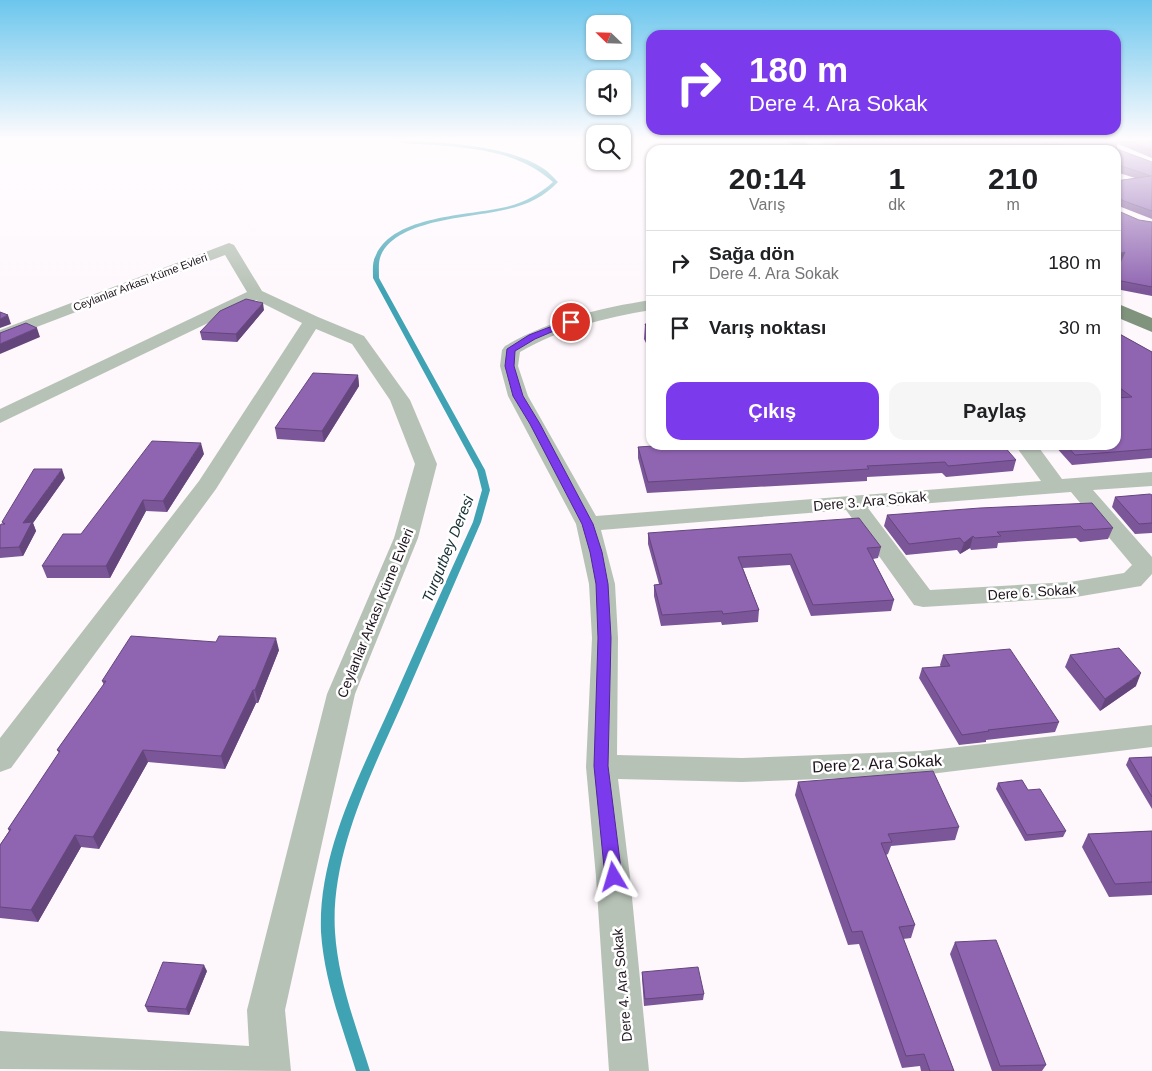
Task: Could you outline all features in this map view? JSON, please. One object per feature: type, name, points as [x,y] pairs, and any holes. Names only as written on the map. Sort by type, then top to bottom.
[{"type":"main road","points":[[1121,311],[1152,326]]},
{"type":"street","name":"Ceylanlar Arkası Küme Evleri","points":[[0,336],[229,248],[256,294],[312,321],[358,340],[400,400],[426,464],[406,538],[341,694],[266,1010],[271,1069],[0,1050]]},
{"type":"street","points":[[0,417],[256,294]]},
{"type":"street","name":"Dere 4. Ara Sokak","points":[[629,1071],[614,877],[601,766],[605,638],[602,584],[588,524],[518,396],[509,366],[510,350],[532,337],[571,322],[646,306]]},
{"type":"street","points":[[0,760],[208,484],[312,321]]},
{"type":"street","points":[[1031,450],[1065,485]]},
{"type":"street","name":"Dere 3. Ara Sokak","points":[[588,524],[1152,479]]},
{"type":"street","name":"Dere 6. Sokak","points":[[852,502],[923,599],[1070,590],[1132,580],[1146,566],[1065,485]]},
{"type":"street","name":"Dere 2. Ara Sokak","points":[[601,766],[742,770],[922,763],[1152,736]]},
{"type":"building","points":[[1121,191],[1152,191],[1152,211],[1121,200]]},
{"type":"building","points":[[1121,212],[1139,220],[1152,222],[1152,287],[1121,281],[1121,261],[1125,252],[1121,253]]},
{"type":"building","points":[[246,299],[263,303],[236,334],[200,332],[220,311]]},
{"type":"building","points":[[0,312],[8,315],[0,319]]},
{"type":"building","points":[[26,323],[37,328],[0,344],[0,333]]},
{"type":"building","points":[[1121,335],[1152,352],[1152,449],[1075,455],[1070,450],[1121,450],[1121,398],[1132,397],[1121,389]]},
{"type":"building","points":[[313,373],[358,375],[322,431],[275,428]]},
{"type":"building","points":[[152,441],[201,443],[163,501],[143,500],[106,566],[42,566],[63,534],[81,534]]},
{"type":"building","points":[[646,446],[646,450],[1007,450],[1016,460],[948,466],[945,462],[867,466],[869,469],[648,482],[638,447]]},
{"type":"building","points":[[34,469],[62,469],[23,523],[32,522],[19,547],[0,548],[0,526],[5,524],[2,522]]},
{"type":"building","points":[[1152,495],[1152,523],[1139,524],[1115,497]]},
{"type":"building","points":[[1092,503],[1113,528],[1084,530],[1080,526],[997,532],[1001,536],[975,538],[973,536],[964,543],[960,538],[909,544],[887,515],[980,508]]},
{"type":"building","points":[[859,518],[881,547],[867,548],[894,600],[813,605],[791,554],[738,557],[759,610],[723,614],[722,611],[662,615],[654,585],[662,584],[648,533]]},
{"type":"building","points":[[131,636],[216,642],[219,636],[276,638],[255,690],[253,690],[221,756],[143,750],[93,837],[75,835],[31,910],[0,907],[0,845],[11,829],[8,829],[60,751],[57,750],[106,681],[102,681]]},
{"type":"building","points":[[1119,648],[1141,673],[1105,699],[1070,655]]},
{"type":"building","points":[[1010,649],[1059,722],[988,730],[962,735],[922,668],[950,666],[943,655]]},
{"type":"building","points":[[1152,757],[1152,797],[1129,758]]},
{"type":"building","points":[[933,771],[959,827],[888,834],[892,842],[881,843],[915,925],[899,927],[954,1071],[930,1071],[924,1054],[906,1056],[862,931],[852,932],[798,782]]},
{"type":"building","points":[[1022,780],[1028,790],[1040,789],[1066,831],[1027,835],[998,783]]},
{"type":"building","points":[[1152,831],[1152,882],[1115,884],[1088,834]]},
{"type":"building","points":[[996,940],[1046,1065],[1000,1066],[955,942]]},
{"type":"building","points":[[163,962],[204,965],[186,1009],[145,1006]]},
{"type":"building","points":[[698,967],[704,994],[645,999],[642,972]]},
{"type":"waterway","name":"Turgutbey Deresi","points":[[363,1071],[332,967],[328,914],[335,865],[354,801],[477,522],[486,490],[481,470],[376,278],[378,255],[389,240],[419,225],[514,206],[546,191]]},
{"type":"route","points":[[571,322],[532,337],[510,350],[509,366],[518,396],[588,524],[596,552],[602,584],[605,638],[601,766],[614,877]]}]
